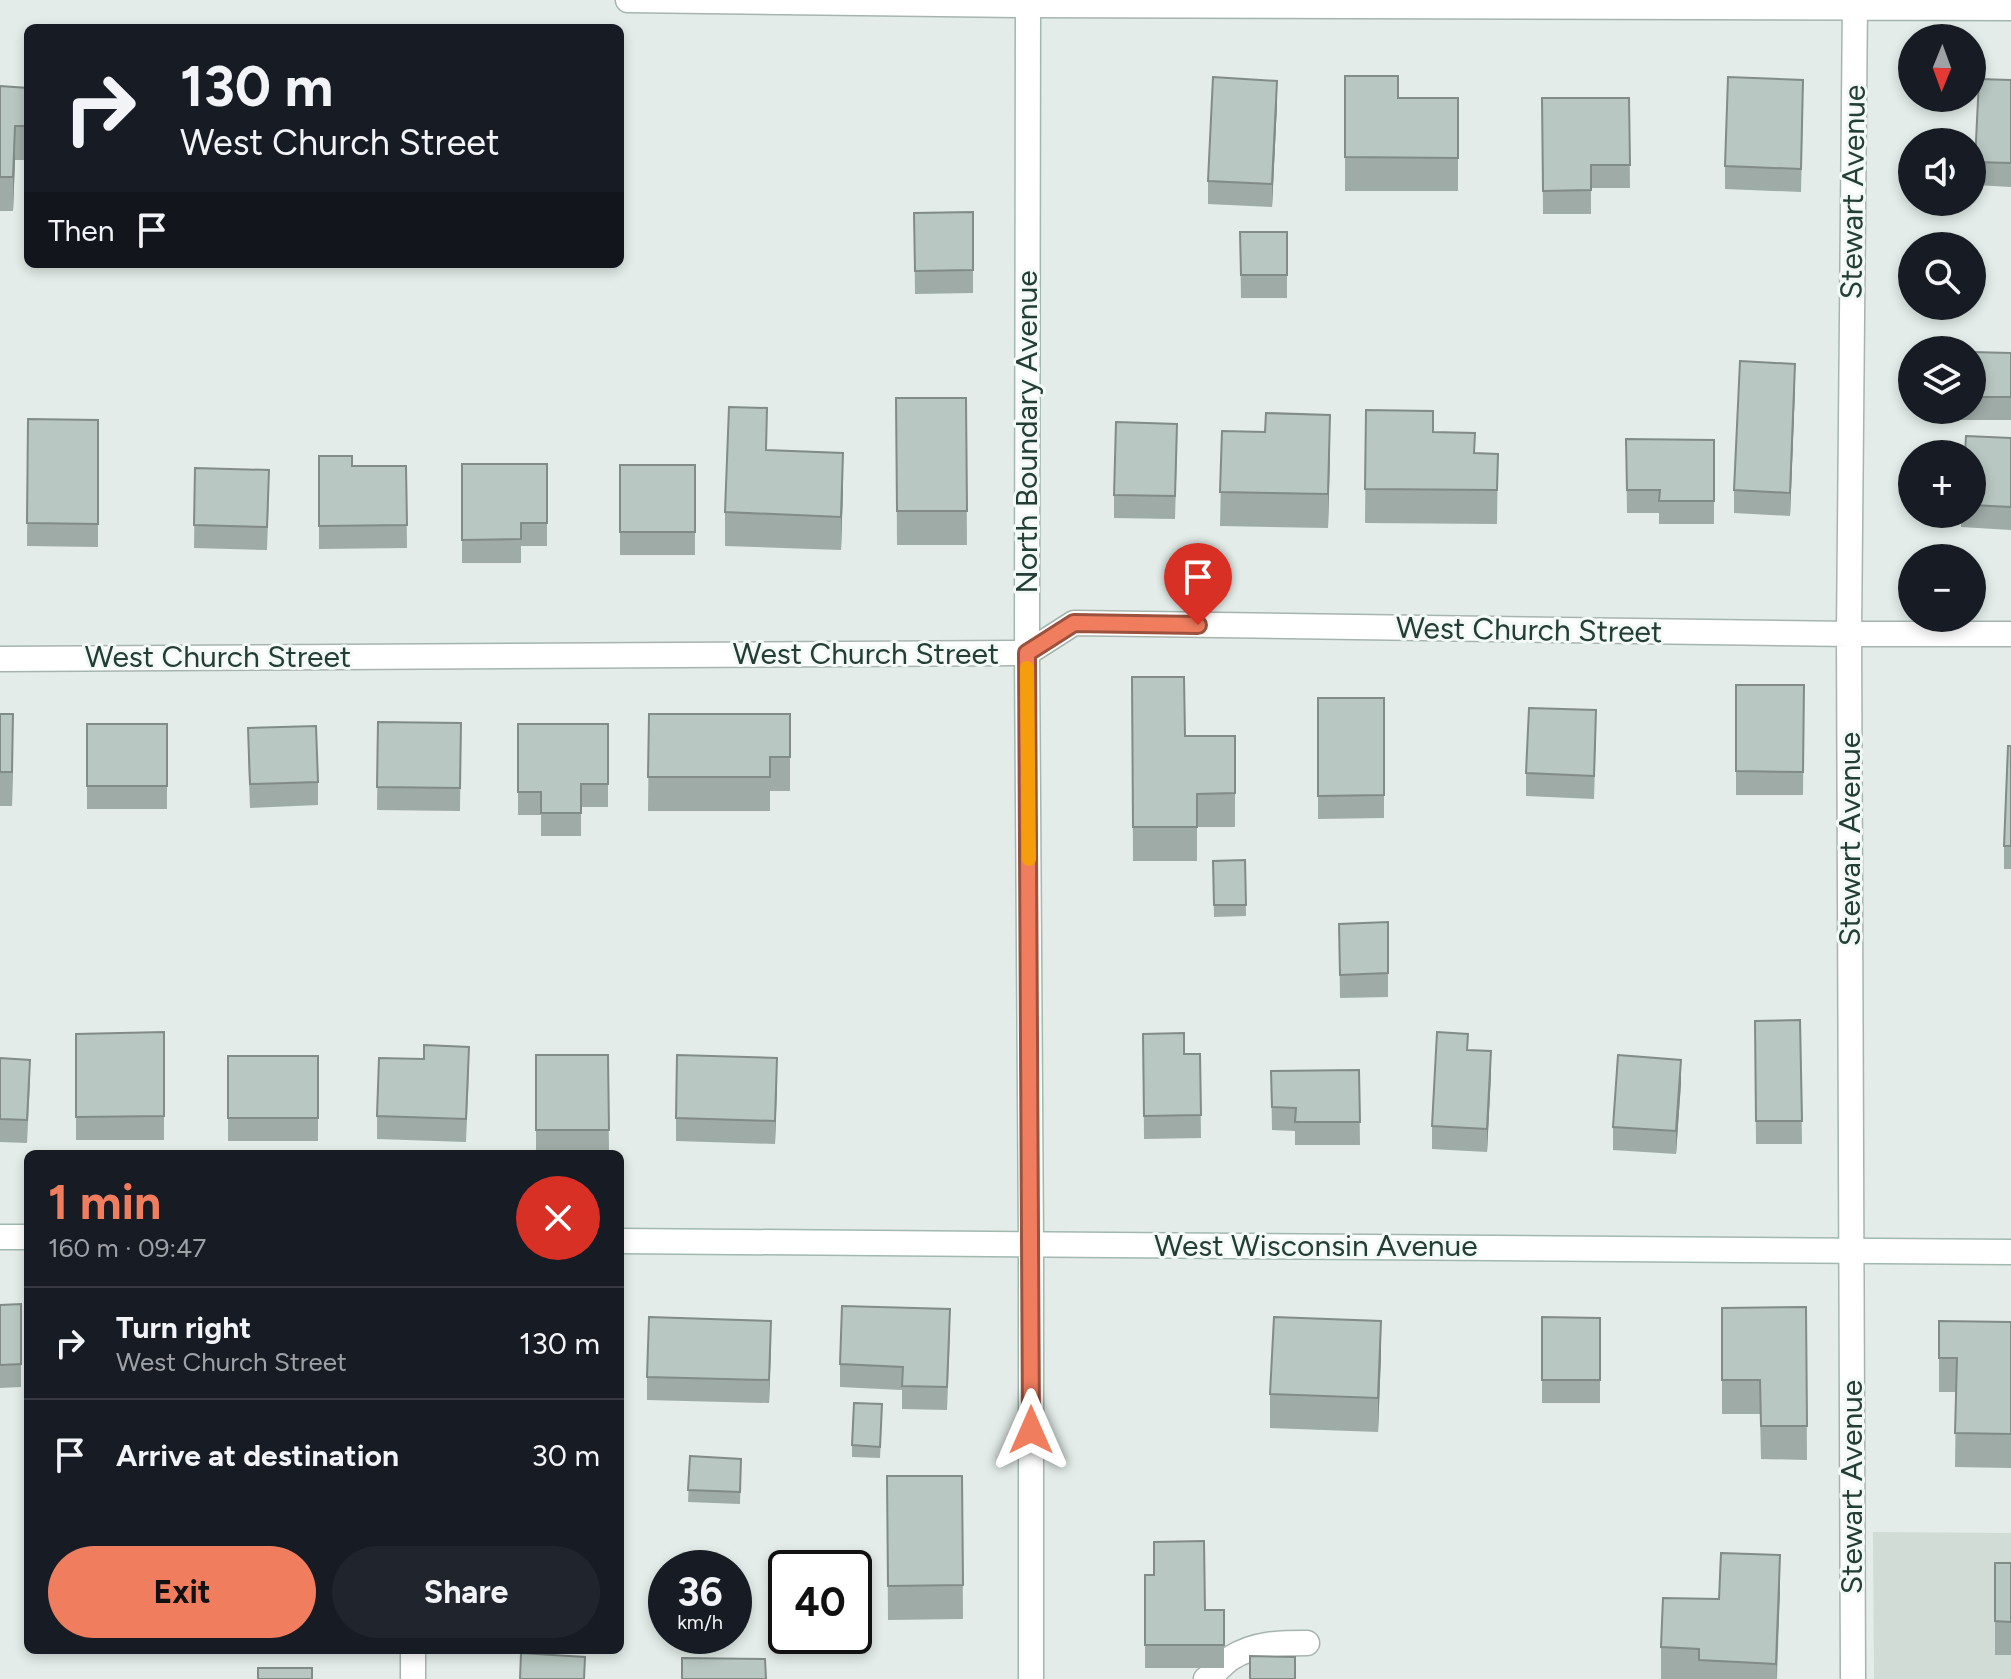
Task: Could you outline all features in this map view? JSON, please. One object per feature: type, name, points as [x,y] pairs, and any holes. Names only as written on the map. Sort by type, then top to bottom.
[{"type":"street","points":[[628,0],[1855,4],[2011,8]]},
{"type":"street","name":"North Boundary Avenue","points":[[1028,2],[1031,1679]]},
{"type":"street","name":"Stewart Avenue","points":[[1853,1679],[1849,634],[1855,4]]},
{"type":"street","name":"West Church Street","points":[[0,659],[1027,653],[1074,623],[2011,634]]},
{"type":"street","points":[[0,1237],[24,1237]]},
{"type":"street","name":"West Wisconsin Avenue","points":[[624,1241],[2011,1252]]},
{"type":"street","points":[[1206,1679],[1228,1660],[1249,1648],[1272,1643],[1307,1643]]},
{"type":"street","points":[[413,1654],[413,1679]]},
{"type":"shaded area","points":[[1873,1532],[2011,1533],[2011,1679],[1874,1679]]},
{"type":"building","points":[[1345,76],[1398,76],[1398,98],[1458,98],[1458,158],[1345,157]]},
{"type":"building","points":[[1213,77],[1277,81],[1272,184],[1208,181]]},
{"type":"building","points":[[1728,77],[1803,80],[1801,169],[1725,166]]},
{"type":"building","points":[[1986,79],[2011,80],[2011,163],[1986,162],[1986,128],[1977,128],[1977,112],[1986,112]]},
{"type":"building","points":[[0,86],[24,88],[24,126],[15,126],[13,177],[0,177]]},
{"type":"building","points":[[1542,98],[1629,98],[1630,165],[1591,165],[1591,190],[1543,191]]},
{"type":"building","points":[[973,212],[973,270],[915,271],[914,213]]},
{"type":"building","points":[[1240,232],[1287,232],[1287,275],[1241,275]]},
{"type":"building","points":[[1986,352],[2011,353],[2011,397],[1986,397]]},
{"type":"building","points":[[1740,361],[1795,364],[1790,493],[1734,490]]},
{"type":"building","points":[[896,398],[966,398],[967,511],[897,511]]},
{"type":"building","points":[[729,407],[767,408],[766,450],[843,453],[841,517],[725,512]]},
{"type":"building","points":[[1366,410],[1433,411],[1433,432],[1475,433],[1474,453],[1498,454],[1497,490],[1365,489]]},
{"type":"building","points":[[1266,413],[1330,415],[1328,494],[1220,492],[1222,431],[1265,432]]},
{"type":"building","points":[[28,419],[98,420],[98,524],[27,523]]},
{"type":"building","points":[[1116,422],[1177,424],[1175,496],[1114,495]]},
{"type":"building","points":[[1966,436],[2011,438],[2011,507],[1986,506],[1986,440],[1966,440]]},
{"type":"building","points":[[1626,439],[1714,440],[1714,501],[1659,501],[1660,490],[1627,490]]},
{"type":"building","points":[[319,456],[352,456],[352,466],[406,466],[407,525],[319,526]]},
{"type":"building","points":[[462,464],[547,464],[547,523],[521,523],[521,539],[462,540]]},
{"type":"building","points":[[620,465],[695,465],[695,532],[620,532]]},
{"type":"building","points":[[195,468],[269,470],[267,527],[194,525]]},
{"type":"building","points":[[1132,677],[1184,677],[1185,736],[1235,736],[1235,793],[1197,794],[1197,827],[1133,827]]},
{"type":"building","points":[[1736,685],[1804,685],[1803,772],[1736,771]]},
{"type":"building","points":[[1318,698],[1384,698],[1384,795],[1318,796]]},
{"type":"building","points":[[1529,708],[1596,710],[1594,776],[1526,773]]},
{"type":"building","points":[[0,714],[13,714],[12,772],[0,772]]},
{"type":"building","points":[[649,714],[790,714],[790,757],[770,757],[770,777],[648,777]]},
{"type":"building","points":[[378,722],[461,723],[460,788],[377,787]]},
{"type":"building","points":[[87,724],[167,724],[167,786],[87,786]]},
{"type":"building","points":[[518,724],[608,724],[608,784],[581,784],[581,813],[541,813],[541,792],[518,792]]},
{"type":"building","points":[[316,726],[318,782],[250,784],[248,728]]},
{"type":"building","points":[[2008,746],[2011,746],[2011,846],[2004,846]]},
{"type":"building","points":[[1245,860],[1246,905],[1214,905],[1213,861]]},
{"type":"building","points":[[1388,922],[1388,973],[1340,975],[1339,924]]},
{"type":"building","points":[[1800,1020],[1802,1121],[1756,1121],[1755,1021]]},
{"type":"building","points":[[164,1032],[164,1116],[76,1117],[76,1034]]},
{"type":"building","points":[[1437,1032],[1468,1034],[1467,1050],[1491,1051],[1487,1129],[1432,1126]]},
{"type":"building","points":[[1184,1033],[1184,1054],[1200,1054],[1201,1115],[1144,1116],[1143,1034]]},
{"type":"building","points":[[424,1045],[469,1047],[466,1119],[377,1116],[379,1058],[424,1059]]},
{"type":"building","points":[[536,1055],[608,1055],[609,1130],[536,1130]]},
{"type":"building","points":[[677,1055],[777,1058],[775,1121],[676,1118]]},
{"type":"building","points":[[1618,1055],[1681,1060],[1676,1131],[1613,1127]]},
{"type":"building","points":[[228,1056],[318,1056],[318,1118],[228,1118]]},
{"type":"building","points":[[0,1058],[30,1060],[27,1120],[0,1119]]},
{"type":"building","points":[[1359,1070],[1360,1122],[1295,1122],[1296,1108],[1272,1107],[1271,1071]]},
{"type":"building","points":[[21,1304],[21,1364],[0,1365],[0,1305]]},
{"type":"building","points":[[842,1306],[950,1309],[947,1387],[902,1386],[903,1367],[840,1364]]},
{"type":"building","points":[[1806,1307],[1807,1426],[1761,1426],[1760,1380],[1722,1380],[1722,1308]]},
{"type":"building","points":[[649,1317],[771,1321],[769,1380],[647,1377]]},
{"type":"building","points":[[1274,1317],[1381,1321],[1378,1398],[1270,1394]]},
{"type":"building","points":[[1542,1317],[1600,1318],[1600,1380],[1542,1380]]},
{"type":"building","points":[[1939,1321],[2011,1322],[2011,1434],[1955,1433],[1957,1358],[1939,1358]]},
{"type":"building","points":[[854,1403],[882,1404],[880,1447],[852,1445]]},
{"type":"building","points":[[690,1456],[741,1459],[740,1492],[688,1490]]},
{"type":"building","points":[[887,1476],[962,1476],[963,1585],[888,1586]]},
{"type":"building","points":[[1204,1541],[1205,1610],[1224,1610],[1224,1645],[1145,1645],[1145,1575],[1154,1575],[1154,1542]]},
{"type":"building","points":[[1721,1553],[1780,1555],[1776,1664],[1699,1660],[1699,1649],[1661,1647],[1663,1598],[1719,1599]]},
{"type":"building","points":[[1995,1563],[2011,1563],[2011,1622],[1995,1621]]},
{"type":"building","points":[[521,1654],[585,1657],[584,1679],[520,1679]]},
{"type":"building","points":[[1250,1656],[1295,1657],[1295,1679],[1250,1679]]},
{"type":"building","points":[[682,1658],[765,1659],[766,1679],[682,1679]]},
{"type":"building","points":[[258,1668],[312,1668],[312,1679],[258,1679]]},
{"type":"slow traffic","points":[[1027,668],[1029,859]]},
{"type":"route","points":[[1031,1430],[1027,653],[1074,623],[1198,625]]}]
